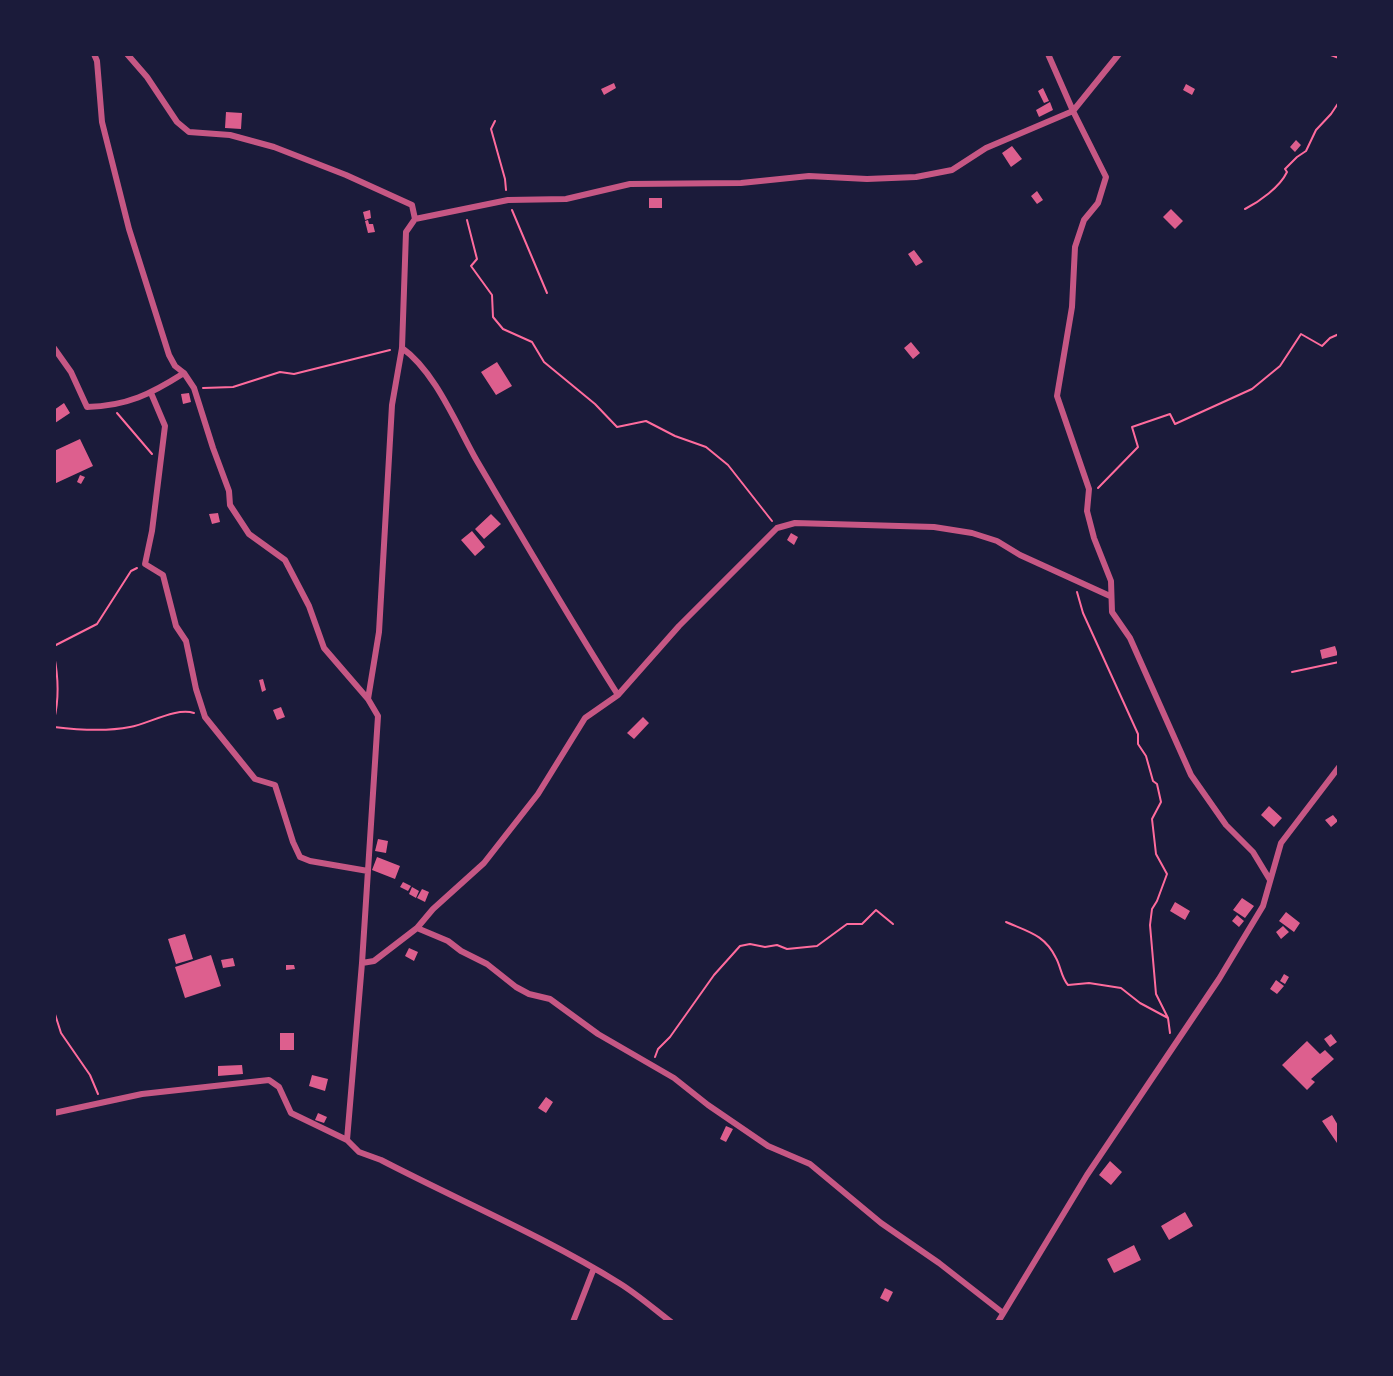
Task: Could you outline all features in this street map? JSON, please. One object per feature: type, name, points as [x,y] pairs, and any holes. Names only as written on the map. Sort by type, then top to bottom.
[{"type":"street","points":[[94,54],[97,60],[102,122],[129,229],[169,355],[175,366],[184,373],[194,388],[229,491],[230,505],[249,534],[285,560],[309,606],[324,648],[368,699],[378,716],[362,963],[347,1140]]},
{"type":"street","points":[[127,54],[147,77],[177,122],[189,132],[230,135],[285,151],[402,199],[412,205],[415,219]]},
{"type":"street","points":[[1048,54],[1072,111],[1106,177],[1098,203],[1084,220],[1076,247],[1072,308],[1057,396],[1089,489],[1087,511],[1094,538],[1111,581],[1112,612],[1130,638],[1191,775],[1226,825],[1253,852],[1270,880]]},
{"type":"street","points":[[368,699],[379,632],[392,405],[402,348],[406,232],[415,219],[508,200],[566,199],[630,184],[741,183],[809,176],[867,179],[916,177],[952,170],[986,148],[1072,111],[1119,54]]},
{"type":"street","points":[[54,348],[71,372],[87,407],[111,406],[151,393],[184,373]]},
{"type":"street","points":[[402,348],[414,357],[446,404],[476,459],[618,695]]},
{"type":"street","points":[[151,393],[165,426],[152,531],[145,564],[163,575],[176,626],[186,641],[196,689],[205,717],[255,779],[275,785],[300,857],[310,861],[368,871]]},
{"type":"street","points":[[362,963],[374,961],[417,928],[433,909],[484,863],[538,794],[585,718],[618,695],[679,626],[777,528],[795,524],[934,527],[972,533],[997,541],[1020,555],[1110,596]]},
{"type":"street","points":[[998,1322],[1087,1175],[1219,979],[1263,906],[1281,843],[1339,767]]},
{"type":"street","points":[[417,928],[448,941],[461,951],[487,964],[516,987],[529,994],[550,999],[598,1034],[674,1078],[708,1105],[768,1146],[810,1164],[881,1223],[939,1263],[1004,1313]]},
{"type":"street","points":[[54,1113],[142,1094],[269,1080],[279,1087],[291,1113],[347,1140],[359,1152],[381,1160],[506,1220],[594,1268],[621,1284],[671,1322]]},
{"type":"street","points":[[573,1322],[594,1268]]},
{"type":"path","points":[[1328,54],[1339,58]]},
{"type":"path","points":[[1245,209],[1284,178],[1287,172],[1285,169],[1306,151],[1316,130],[1339,102]]},
{"type":"path","points":[[495,121],[492,129],[508,200],[547,293]]},
{"type":"path","points":[[465,209],[477,259],[471,266],[492,295],[493,317],[503,329],[532,342],[544,362],[595,404],[617,427],[646,421],[675,436],[706,447],[728,465],[777,528]]},
{"type":"path","points":[[1088,498],[1138,447],[1132,427],[1170,414],[1175,424],[1252,389],[1280,366],[1301,334],[1322,346],[1330,338],[1339,334]]},
{"type":"path","points":[[194,388],[233,387],[280,372],[294,374],[402,348]]},
{"type":"path","points":[[111,406],[149,452],[160,461]]},
{"type":"path","points":[[54,646],[97,624],[131,570],[145,564]]},
{"type":"path","points":[[1073,578],[1083,613],[1138,734],[1138,744],[1146,756],[1161,802],[1152,819],[1156,854],[1167,874],[1152,909],[1150,925],[1156,994],[1168,1018],[1172,1048]]},
{"type":"path","points":[[54,655],[57,708],[54,720]]},
{"type":"path","points":[[1292,672],[1339,662]]},
{"type":"path","points":[[54,727],[82,730],[131,727],[189,711],[205,717]]},
{"type":"path","points":[[652,1065],[658,1049],[670,1037],[714,975],[740,946],[777,945],[787,949],[817,946],[847,924],[862,924],[876,910],[893,924]]},
{"type":"path","points":[[1006,922],[1044,939],[1057,959],[1063,979],[1068,985],[1089,984],[1121,988],[1140,1003],[1168,1018]]},
{"type":"path","points":[[54,1011],[61,1033],[93,1080],[100,1102]]},
{"type":"building","points":[[614,83],[616,88],[604,95],[601,89]]},
{"type":"building","points":[[1186,84],[1195,89],[1192,95],[1183,90]]},
{"type":"building","points":[[1043,88],[1049,101],[1044,103],[1038,91]]},
{"type":"building","points":[[1050,102],[1053,110],[1039,117],[1036,110]]},
{"type":"building","points":[[226,112],[242,113],[241,129],[225,128]]},
{"type":"building","points":[[1296,140],[1301,145],[1295,152],[1290,147]]},
{"type":"building","points":[[1012,146],[1022,159],[1011,167],[1002,153]]},
{"type":"building","points":[[1037,191],[1043,200],[1037,204],[1031,196]]},
{"type":"building","points":[[649,198],[662,198],[662,208],[649,208]]},
{"type":"building","points":[[1171,209],[1183,221],[1175,229],[1163,217]]},
{"type":"building","points":[[370,210],[371,218],[365,220],[363,212]]},
{"type":"building","points":[[368,220],[369,224],[373,224],[375,232],[368,233],[365,221]]},
{"type":"building","points":[[914,250],[923,262],[916,266],[908,254]]},
{"type":"building","points":[[911,342],[920,353],[913,359],[904,348]]},
{"type":"building","points":[[497,362],[512,386],[496,395],[481,372]]},
{"type":"building","points":[[189,393],[191,402],[183,404],[181,394]]},
{"type":"building","points":[[64,403],[70,413],[55,423],[54,410]]},
{"type":"building","points":[[80,439],[93,466],[54,484],[54,451]]},
{"type":"building","points":[[80,475],[85,477],[81,484],[77,482]]},
{"type":"building","points":[[218,513],[220,522],[212,524],[209,514]]},
{"type":"building","points":[[491,514],[501,524],[484,539],[475,529]]},
{"type":"building","points":[[472,531],[485,547],[475,556],[461,540]]},
{"type":"building","points":[[791,533],[798,537],[794,545],[787,540]]},
{"type":"building","points":[[1335,646],[1338,655],[1322,659],[1320,650]]},
{"type":"building","points":[[263,679],[266,690],[262,692],[259,680]]},
{"type":"building","points":[[281,707],[285,717],[277,720],[273,710]]},
{"type":"building","points":[[643,717],[649,723],[634,739],[627,733]]},
{"type":"building","points":[[1269,806],[1282,818],[1274,827],[1261,815]]},
{"type":"building","points":[[1333,815],[1338,821],[1331,827],[1325,820]]},
{"type":"building","points":[[378,839],[388,841],[386,853],[375,851]]},
{"type":"building","points":[[377,857],[400,866],[395,879],[372,870]]},
{"type":"building","points":[[403,882],[411,886],[408,891],[400,887]]},
{"type":"building","points":[[412,887],[419,891],[416,898],[409,894]]},
{"type":"building","points":[[422,889],[429,892],[425,902],[417,898]]},
{"type":"building","points":[[1242,898],[1254,906],[1245,918],[1233,910]]},
{"type":"building","points":[[1175,902],[1190,911],[1185,920],[1170,911]]},
{"type":"building","points":[[1286,912],[1300,923],[1294,932],[1279,921]]},
{"type":"building","points":[[1237,915],[1244,921],[1239,927],[1232,921]]},
{"type":"building","points":[[1283,926],[1289,932],[1281,939],[1276,932]]},
{"type":"building","points":[[185,934],[193,959],[176,964],[168,939]]},
{"type":"building","points":[[409,948],[418,952],[414,961],[405,956]]},
{"type":"building","points":[[211,955],[221,986],[185,998],[175,967]]},
{"type":"building","points":[[233,958],[235,966],[223,968],[221,960]]},
{"type":"building","points":[[286,965],[294,965],[295,969],[286,970]]},
{"type":"building","points":[[1284,974],[1289,977],[1285,984],[1280,981]]},
{"type":"building","points":[[1276,980],[1284,986],[1277,994],[1270,989]]},
{"type":"building","points":[[280,1033],[294,1033],[294,1050],[280,1050]]},
{"type":"building","points":[[1331,1034],[1337,1042],[1330,1047],[1324,1039]]},
{"type":"building","points":[[1307,1041],[1320,1054],[1325,1050],[1334,1059],[1311,1079],[1315,1082],[1307,1090],[1282,1065]]},
{"type":"building","points":[[242,1065],[243,1074],[218,1076],[218,1066]]},
{"type":"building","points":[[312,1075],[328,1079],[325,1091],[309,1086]]},
{"type":"building","points":[[546,1097],[553,1102],[546,1113],[538,1108]]},
{"type":"building","points":[[318,1113],[327,1117],[324,1123],[315,1120]]},
{"type":"building","points":[[1332,1115],[1339,1127],[1339,1142],[1337,1143],[1322,1121]]},
{"type":"building","points":[[726,1126],[733,1129],[726,1142],[720,1139]]},
{"type":"building","points":[[1110,1161],[1122,1172],[1111,1185],[1099,1175]]},
{"type":"building","points":[[1185,1212],[1193,1226],[1169,1240],[1161,1226]]},
{"type":"building","points":[[1134,1245],[1141,1260],[1114,1273],[1107,1259]]},
{"type":"building","points":[[885,1288],[893,1292],[888,1302],[880,1298]]}]
